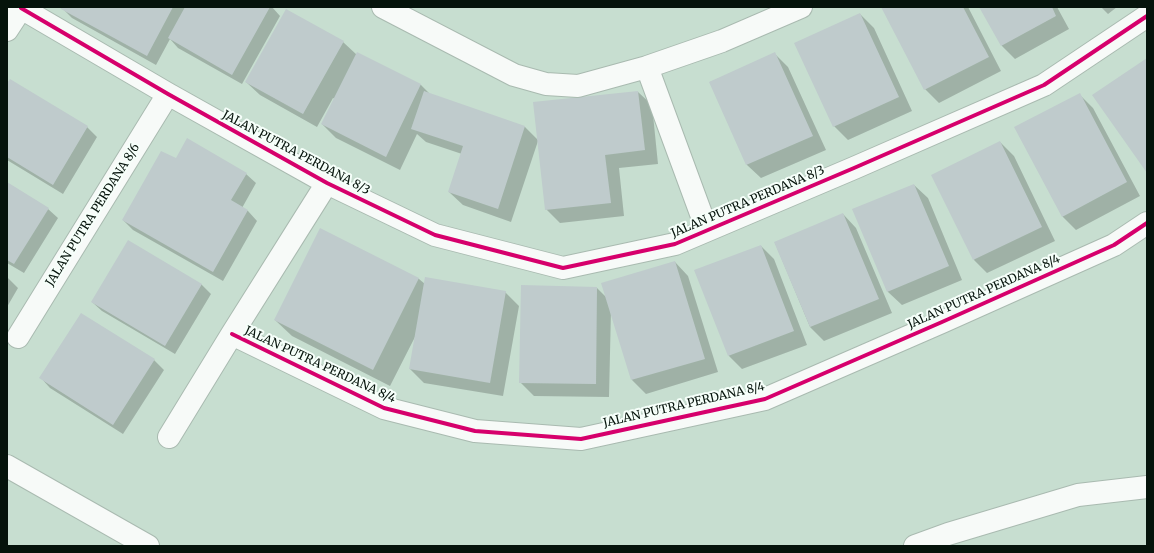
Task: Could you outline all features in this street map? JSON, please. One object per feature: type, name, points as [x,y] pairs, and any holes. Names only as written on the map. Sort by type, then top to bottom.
[{"type":"street","points":[[7,30],[22,7]]},
{"type":"street","name":"JALAN PUTRA PERDANA 8/3","points":[[22,7],[168,94],[327,183],[435,235],[563,268],[675,244],[1044,85],[1147,16]]},
{"type":"street","points":[[383,7],[514,75],[546,84],[578,86],[647,67],[722,41],[801,7]]},
{"type":"street","points":[[647,67],[707,230]]},
{"type":"street","name":"JALAN PUTRA PERDANA 8/6","points":[[18,337],[168,94]]},
{"type":"street","points":[[169,437],[327,183]]},
{"type":"street","name":"JALAN PUTRA PERDANA 8/4","points":[[232,334],[384,408],[475,431],[581,438],[765,399],[1114,245],[1147,223]]},
{"type":"street","points":[[7,466],[148,546]]},
{"type":"street","points":[[915,546],[948,534],[1078,495],[1147,487]]},
{"type":"building","points":[[60,7],[173,7],[147,56],[61,9]]},
{"type":"building","points":[[185,7],[270,7],[232,75],[168,38]]},
{"type":"building","points":[[881,7],[963,7],[989,57],[924,90]]},
{"type":"building","points":[[979,7],[1052,7],[1056,16],[1001,46]]},
{"type":"building","points":[[286,9],[344,41],[303,114],[245,82]]},
{"type":"building","points":[[860,13],[899,97],[833,127],[794,43]]},
{"type":"building","points":[[357,52],[421,84],[386,157],[321,124]]},
{"type":"building","points":[[775,52],[813,136],[746,165],[709,82]]},
{"type":"building","points":[[1147,58],[1147,173],[1092,95]]},
{"type":"building","points":[[10,79],[88,126],[53,185],[7,157],[7,83]]},
{"type":"building","points":[[424,91],[525,126],[498,209],[448,192],[463,146],[411,129]]},
{"type":"building","points":[[638,91],[645,150],[605,155],[611,203],[545,210],[533,102]]},
{"type":"building","points":[[1080,93],[1127,182],[1062,217],[1014,127]]},
{"type":"building","points":[[187,138],[247,173],[231,200],[248,210],[213,272],[122,220],[161,151],[176,158]]},
{"type":"building","points":[[1000,141],[1042,227],[973,260],[931,175]]},
{"type":"building","points":[[7,182],[49,208],[14,264],[7,260]]},
{"type":"building","points":[[914,184],[949,266],[887,292],[852,209]]},
{"type":"building","points":[[843,213],[879,299],[810,327],[774,242]]},
{"type":"building","points":[[320,228],[419,278],[373,370],[274,320]]},
{"type":"building","points":[[128,240],[202,284],[165,346],[91,302]]},
{"type":"building","points":[[761,245],[794,331],[728,356],[694,270]]},
{"type":"building","points":[[675,261],[705,359],[631,380],[601,283]]},
{"type":"building","points":[[425,277],[506,291],[490,383],[409,369]]},
{"type":"building","points":[[521,285],[597,287],[596,384],[519,383]]},
{"type":"building","points":[[81,313],[155,359],[113,425],[39,378]]},
{"type":"cycle path","points":[[21,8],[168,94],[327,183],[435,235],[563,268],[675,244],[854,168],[1044,85],[1147,16]]},
{"type":"cycle path","points":[[232,334],[384,408],[475,431],[581,439],[765,399],[1114,245],[1147,223]]}]
